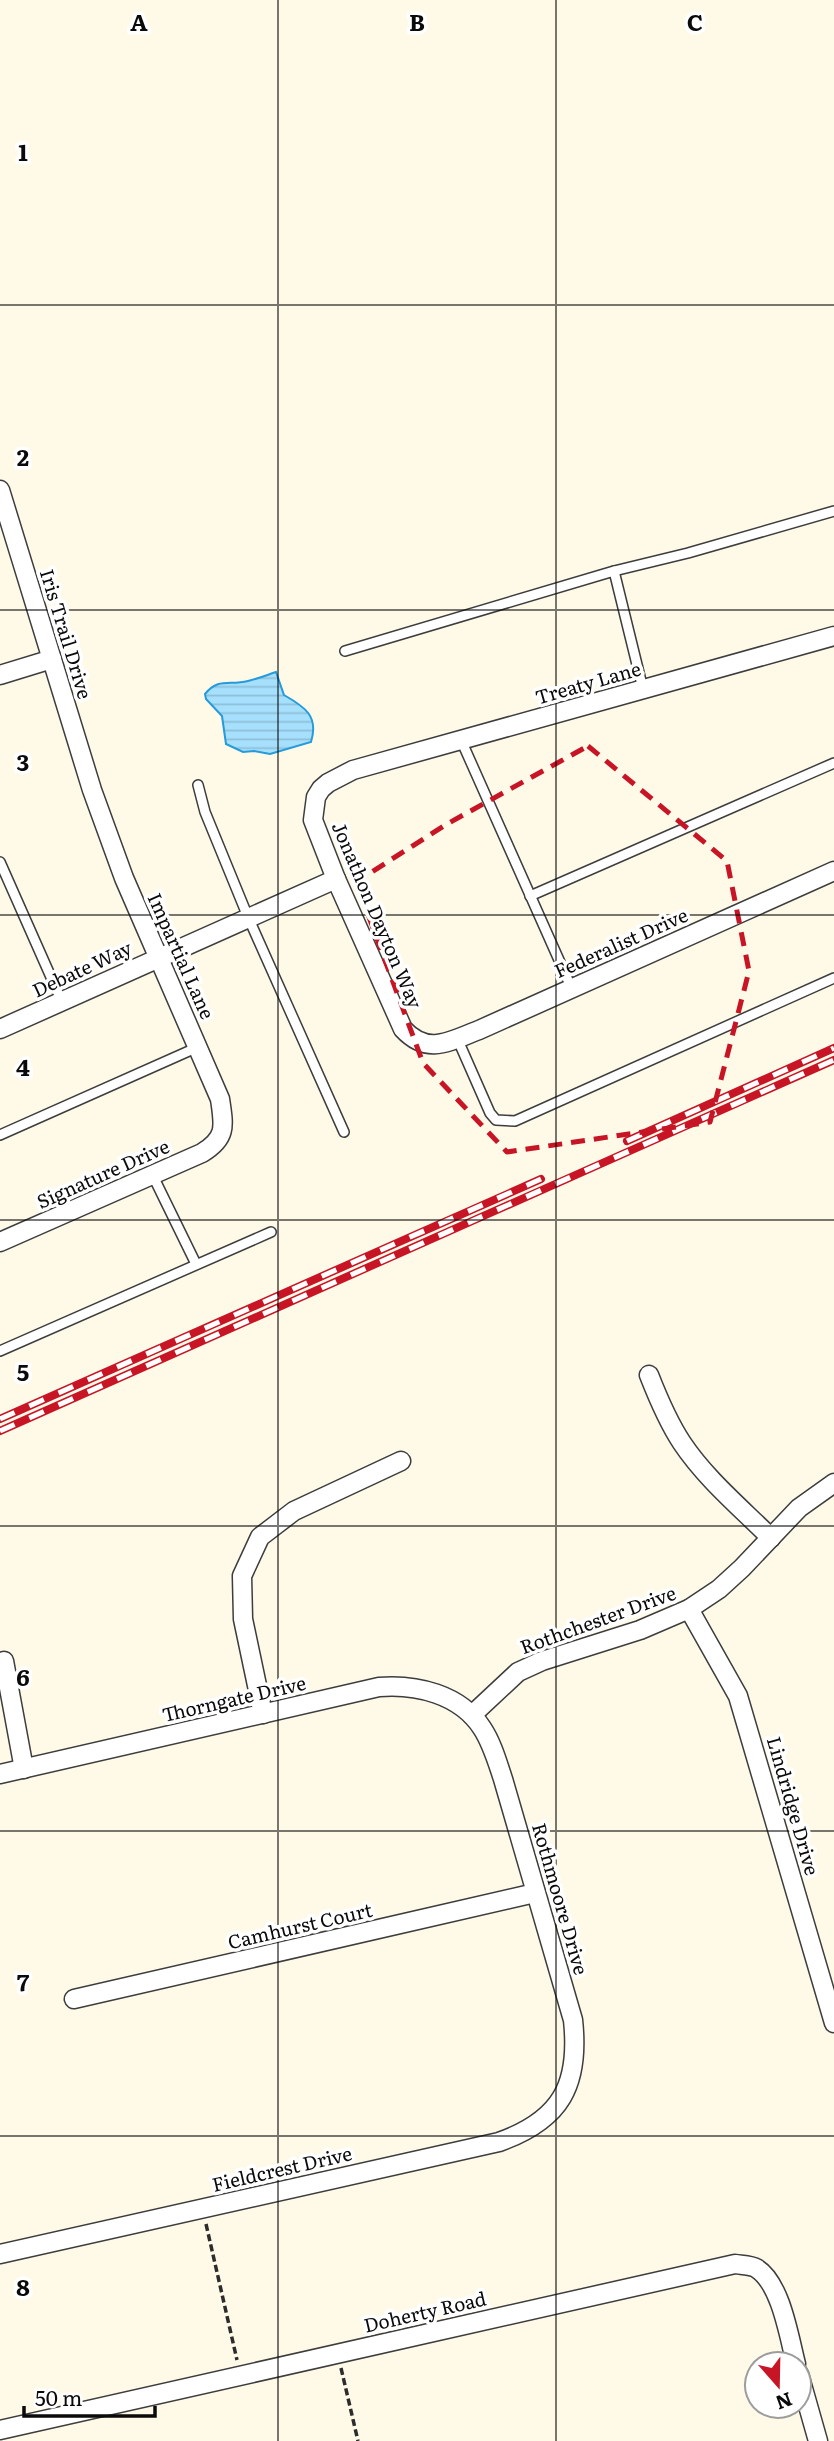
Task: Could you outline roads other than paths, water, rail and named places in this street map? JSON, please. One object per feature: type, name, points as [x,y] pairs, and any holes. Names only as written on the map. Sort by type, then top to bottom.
[{"type":"street","name":"Iris Trail Drive","points":[[0,490],[92,790]]},
{"type":"street","name":"Treaty Lane","points":[[353,770],[834,636]]},
{"type":"street","points":[[0,675],[52,659]]},
{"type":"street","name":"Jonathon Dayton Way","points":[[353,770],[328,783],[316,797],[313,820],[336,879],[403,1029],[423,1044]]},
{"type":"street","name":"Impartial Lane","points":[[92,790],[157,958],[220,1099],[223,1127],[219,1140]]},
{"type":"street","name":"Federalist Drive","points":[[423,1044],[440,1045],[457,1038],[834,871]]},
{"type":"street","name":"Debate Way","points":[[0,1030],[336,879]]},
{"type":"street","name":"Signature Drive","points":[[0,1242],[153,1176],[202,1153],[219,1140]]},
{"type":"street","points":[[649,1375],[662,1407],[682,1443],[704,1472],[771,1538]]},
{"type":"street","points":[[263,1714],[243,1619],[242,1587],[242,1576],[260,1537],[294,1511],[401,1461]]},
{"type":"street","name":"Rothchester Drive","points":[[472,1715],[518,1672],[530,1666],[640,1630],[689,1609],[719,1589],[799,1508],[834,1483]]},
{"type":"street","name":"Lindridge Drive","points":[[689,1609],[738,1696],[834,2023]]},
{"type":"street","points":[[4,1661],[24,1769]]},
{"type":"street","name":"Thorngate Drive","points":[[0,1774],[379,1687],[422,1689],[440,1695],[472,1715]]},
{"type":"street","name":"Rothmoore Drive","points":[[472,1715],[490,1743],[503,1779],[573,2020],[575,2061],[561,2100]]},
{"type":"street","name":"Camhurst Court","points":[[74,1999],[535,1893]]},
{"type":"street","name":"Fieldcrest Drive","points":[[0,2254],[499,2142],[534,2127],[561,2100]]},
{"type":"street","name":"Doherty Road","points":[[0,2430],[735,2264],[755,2267],[769,2279],[777,2295],[792,2350]]},
{"type":"street","points":[[812,2420],[818,2441]]},
{"type":"lane","points":[[345,651],[614,570],[688,553],[834,511]]},
{"type":"lane","points":[[614,570],[643,689]]},
{"type":"lane","points":[[461,740],[571,987]]},
{"type":"lane","points":[[530,896],[834,763]]},
{"type":"lane","points":[[198,785],[205,812],[248,917],[344,1132]]},
{"type":"lane","points":[[0,862],[62,1002]]},
{"type":"lane","points":[[457,1038],[490,1113],[496,1119],[515,1121],[834,978]]},
{"type":"lane","points":[[0,1135],[198,1047]]},
{"type":"lane","points":[[153,1176],[196,1264]]},
{"type":"lane","points":[[0,1351],[271,1233]]},
{"type":"water","points":[[276,672],[284,695],[304,708],[312,719],[311,742],[270,754],[243,752],[226,744],[222,716],[206,699],[205,694],[220,684],[248,681]]},
{"type":"railway","points":[[627,1141],[834,1048]]},
{"type":"railway","points":[[0,1431],[834,1060]]},
{"type":"railway","points":[[0,1419],[541,1179]]}]
